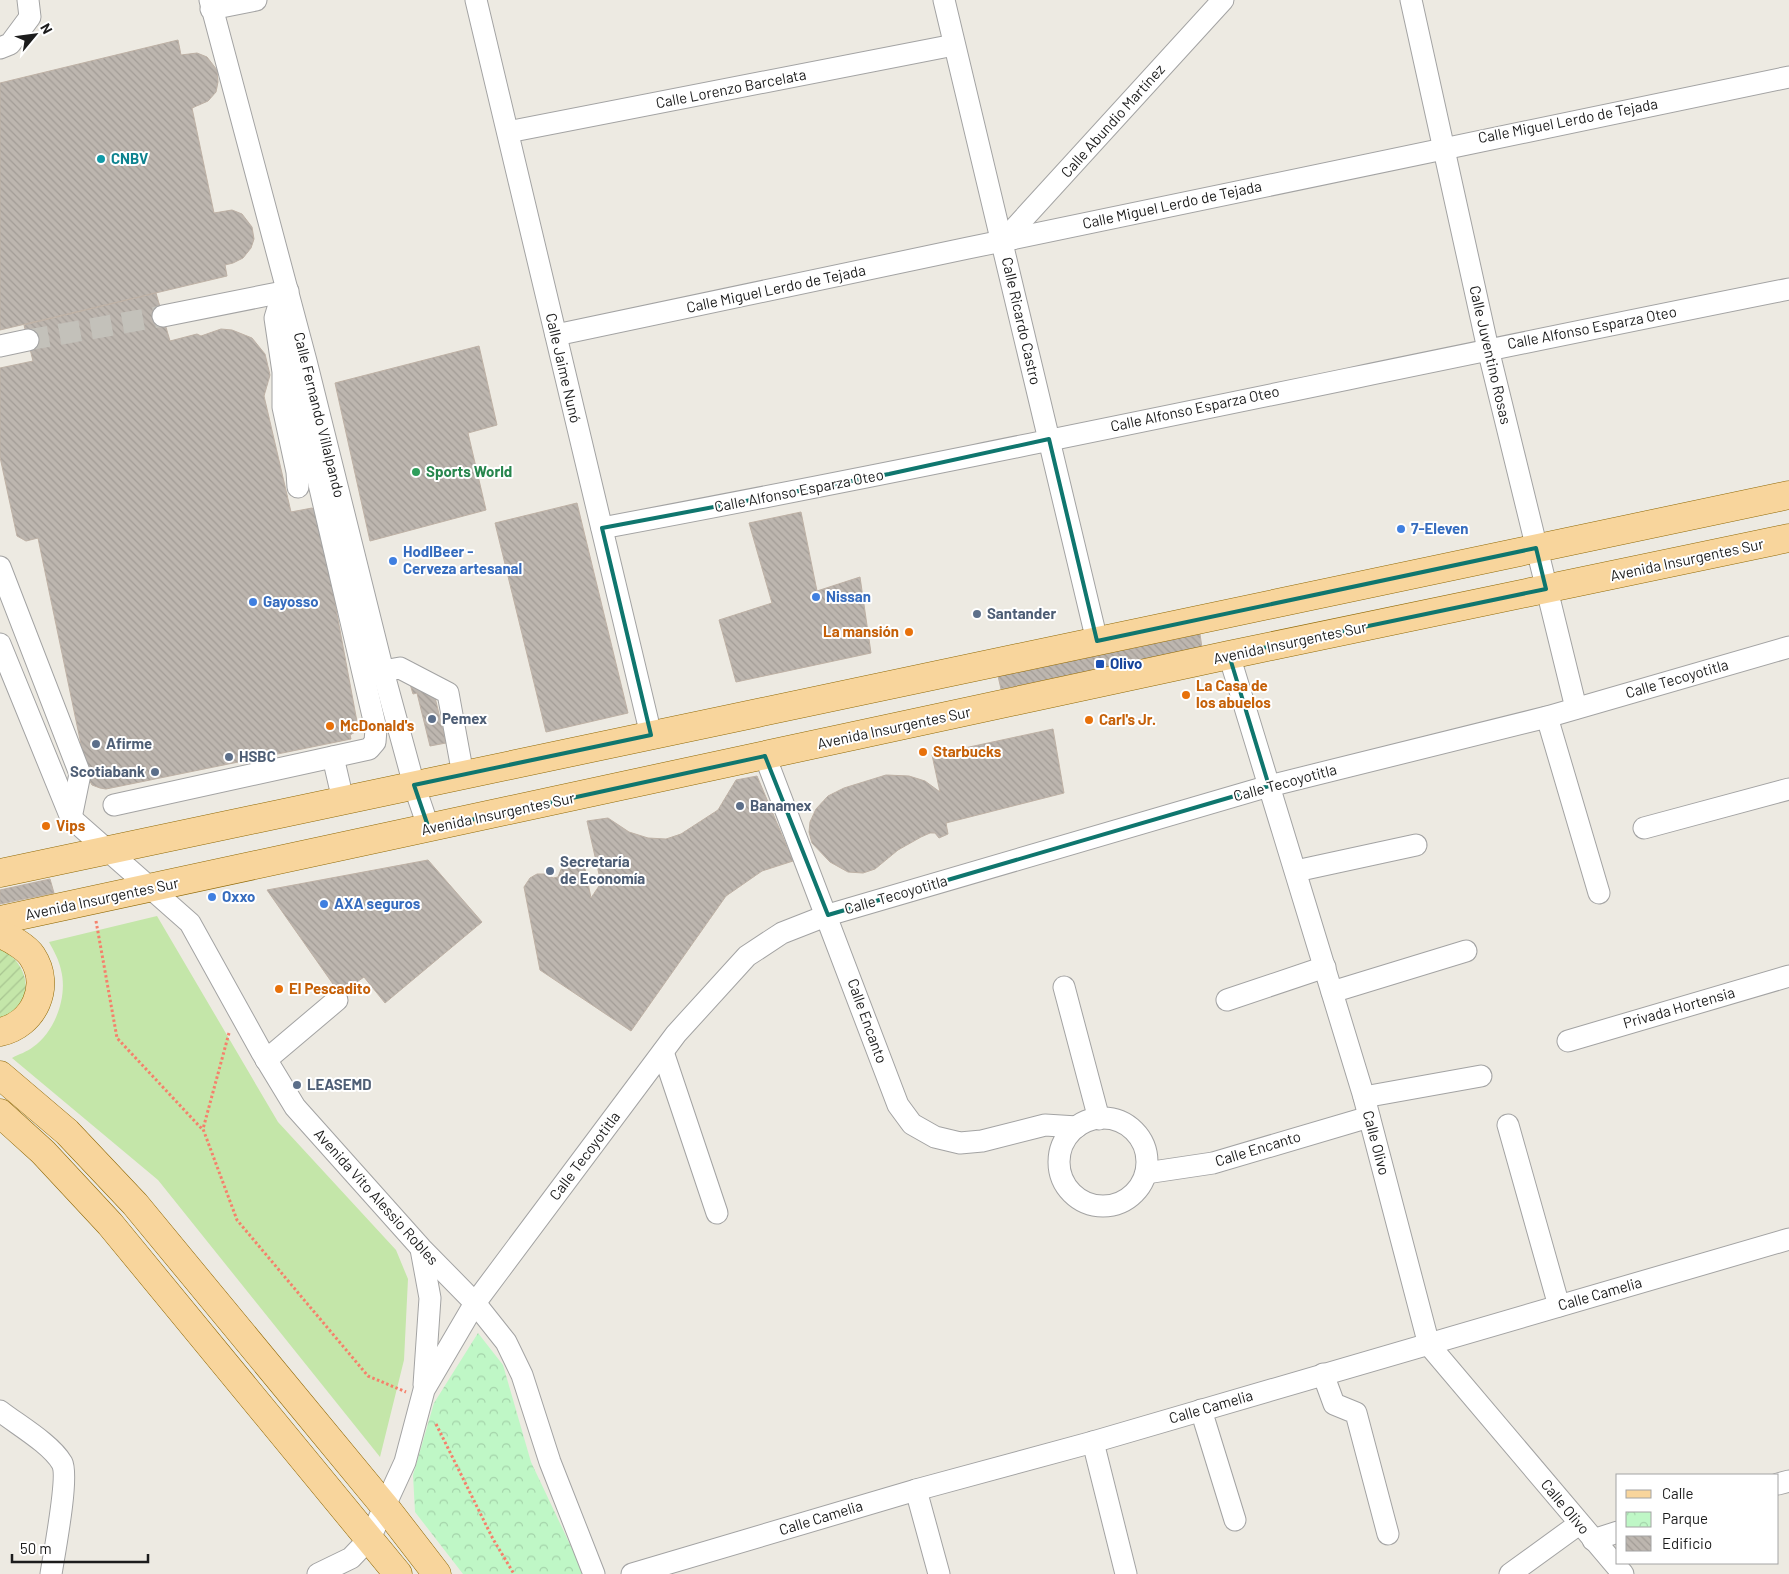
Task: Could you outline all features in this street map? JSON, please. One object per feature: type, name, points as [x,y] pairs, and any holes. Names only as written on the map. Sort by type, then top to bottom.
[{"type":"main road","points":[[0,873],[1789,495]]},
{"type":"main road","name":"Avenida Insurgentes Sur","points":[[0,920],[1229,656],[1789,538]]},
{"type":"main road","points":[[0,934],[32,956],[42,980],[40,996],[32,1010],[16,1026],[0,1032]]},
{"type":"main road","points":[[0,1075],[67,1132],[134,1204],[386,1508],[437,1574]]},
{"type":"main road","points":[[0,1113],[43,1152],[110,1224],[398,1574]]},
{"type":"street","points":[[0,48],[10,44],[30,16],[28,0]]},
{"type":"street","points":[[211,4],[256,0]]},
{"type":"street","name":"Calle Jaime Nunó","points":[[476,0],[651,735]]},
{"type":"street","name":"Calle Ricardo Castro","points":[[944,0],[1097,642]]},
{"type":"street","name":"Calle Juventino Rosas","points":[[1411,0],[1488,349],[1576,708]]},
{"type":"street","name":"Calle Abundio Martínez","points":[[1002,242],[1215,3]]},
{"type":"street","name":"Calle Fernando Villalpando","points":[[211,4],[280,298],[414,785],[429,829]]},
{"type":"street","name":"Calle Lorenzo Barcelata","points":[[508,132],[954,45]]},
{"type":"street","name":"Calle Miguel Lerdo de Tejada","points":[[556,335],[1002,242],[1442,147],[1789,77]]},
{"type":"street","name":"Calle Alfonso Esparza Oteo","points":[[602,528],[889,474],[1049,439],[1789,289]]},
{"type":"street","points":[[163,316],[280,298]]},
{"type":"street","points":[[280,298],[275,318],[283,372],[283,407],[297,472],[298,487]]},
{"type":"street","points":[[114,805],[369,749],[375,742],[376,729],[280,298]]},
{"type":"street","points":[[0,346],[28,340]]},
{"type":"street","points":[[0,567],[80,774],[71,818]]},
{"type":"street","points":[[0,644],[71,818]]},
{"type":"street","name":"Calle Tecoyotitla","points":[[318,1574],[350,1558],[370,1538],[386,1508],[405,1462],[423,1394],[475,1303],[663,1052],[746,956],[782,933],[828,915],[1269,786],[1547,717],[1788,652]]},
{"type":"street","name":"Calle Olivo","points":[[1229,656],[1366,1107],[1429,1344],[1622,1574]]},
{"type":"street","points":[[383,671],[400,668],[448,693],[463,775]]},
{"type":"street","points":[[1547,717],[1599,893]]},
{"type":"street","name":"Calle Encanto","points":[[765,756],[828,915],[898,1105],[912,1124],[935,1137],[960,1143],[982,1141],[1045,1125],[1077,1127]]},
{"type":"street","points":[[333,757],[343,800]]},
{"type":"street","points":[[1644,828],[1789,788]]},
{"type":"street","name":"Avenida Vito Alessio Robles","points":[[71,818],[190,923],[236,1008],[295,1107],[421,1248],[475,1303],[506,1342],[522,1375],[550,1462],[594,1574]]},
{"type":"street","points":[[1296,872],[1416,845]]},
{"type":"street","points":[[1332,992],[1466,951]]},
{"type":"street","points":[[1226,1000],[1325,967]]},
{"type":"street","name":"Privada Hortensia","points":[[1568,1041],[1789,976]]},
{"type":"street","points":[[1064,987],[1099,1119]]},
{"type":"street","points":[[264,1055],[334,997]]},
{"type":"street","points":[[663,1052],[717,1214]]},
{"type":"street","name":"Calle Encanto","points":[[1146,1173],[1213,1163],[1366,1107],[1482,1076]]},
{"type":"street","points":[[1099,1119],[1116,1121],[1132,1130],[1145,1150],[1146,1173],[1140,1186],[1131,1196],[1118,1204],[1105,1206],[1090,1204],[1078,1198],[1068,1188],[1061,1176],[1059,1162],[1062,1148],[1068,1135],[1087,1121],[1099,1119]]},
{"type":"street","points":[[1508,1126],[1559,1306]]},
{"type":"street","name":"Calle Camelia","points":[[632,1574],[916,1490],[1093,1442],[1789,1239]]},
{"type":"street","points":[[421,1248],[430,1298],[423,1394]]},
{"type":"street","points":[[1323,1374],[1334,1404],[1356,1413],[1388,1534]]},
{"type":"street","points":[[1201,1410],[1235,1520]]},
{"type":"street","points":[[0,1411],[52,1452],[63,1464],[64,1480],[51,1574]]},
{"type":"street","points":[[1093,1442],[1126,1574]]},
{"type":"street","points":[[916,1490],[939,1574]]},
{"type":"street","points":[[1510,1574],[1579,1524]]},
{"type":"street","points":[[1593,1540],[1616,1533]]},
{"type":"path","points":[[93,901],[117,1038],[203,1130],[237,1220],[368,1376],[423,1394],[493,1540],[514,1574]]},
{"type":"path","points":[[203,1130],[236,1008]]},
{"type":"highlighted area","points":[[1049,439],[1097,641],[1536,548],[1546,589],[1229,655],[1269,786],[828,915],[765,756],[429,829],[414,785],[651,735],[602,528],[889,474]]},
{"type":"green space","points":[[157,916],[278,1122],[396,1250],[408,1279],[404,1360],[380,1457],[158,1180],[12,1058],[33,1047],[41,1040],[48,1032],[58,1013],[63,991],[63,980],[59,963],[49,942]]},
{"type":"green space","points":[[0,949],[15,960],[24,975],[26,983],[25,992],[17,1008],[0,1019]]},
{"type":"green space","points":[[478,1333],[503,1365],[531,1462],[584,1574],[463,1574],[415,1512],[413,1475],[434,1403]]},
{"type":"building","name":"CNBV","points":[[178,40],[181,55],[197,53],[207,57],[217,70],[218,82],[216,92],[208,101],[192,108],[214,213],[232,210],[242,214],[252,227],[254,239],[251,248],[243,258],[225,265],[227,276],[0,330],[0,83]]},
{"type":"building","points":[[156,293],[170,341],[197,334],[201,336],[221,329],[232,330],[252,338],[265,354],[270,375],[264,396],[291,512],[312,508],[318,512],[358,727],[357,731],[350,735],[351,739],[106,789],[92,785],[88,778],[38,538],[26,541],[17,536],[0,457],[0,368],[33,361],[24,325]]},
{"type":"building","name":"Sports World","points":[[479,346],[497,425],[468,433],[486,510],[370,541],[335,383]]},
{"type":"building","points":[[577,503],[628,713],[546,732],[495,523]]},
{"type":"building","name":"Nissan","points":[[801,512],[817,591],[860,577],[871,653],[736,682],[719,620],[772,603],[749,523]]},
{"type":"building","points":[[1200,634],[1202,648],[1001,689],[998,676]]},
{"type":"building","name":"Pemex","points":[[410,684],[432,685],[446,743],[430,746],[417,693],[413,694]]},
{"type":"building","points":[[1053,729],[1064,793],[946,823],[948,834],[939,838],[935,833],[930,833],[921,837],[898,850],[875,869],[863,873],[848,872],[830,862],[812,843],[809,832],[810,822],[816,809],[828,796],[844,788],[886,775],[909,776],[925,781],[940,792],[932,755]]},
{"type":"building","points":[[757,776],[793,861],[762,871],[726,896],[631,1031],[540,970],[524,887],[530,878],[537,874],[547,874],[553,878],[558,877],[562,867],[569,863],[579,864],[585,868],[591,898],[601,883],[587,821],[608,818],[629,832],[648,838],[666,839],[681,834],[718,810],[736,780]]},
{"type":"building","points":[[428,860],[482,922],[385,1003],[364,977],[340,994],[267,890]]},
{"type":"building","points":[[50,879],[54,893],[0,904],[0,890]]},
{"type":"tunnel","points":[[28,340],[163,316]]},
{"type":"place","name":"CNBV","points":[[101,159]]},
{"type":"place","name":"Sports World","points":[[416,472]]},
{"type":"place","name":"7-Eleven","points":[[1401,529]]},
{"type":"place","name":"HodlBeer - Cerveza artesanal","points":[[393,561]]},
{"type":"place","name":"Nissan","points":[[816,597]]},
{"type":"place","name":"Gayosso","points":[[253,602]]},
{"type":"place","name":"Santander","points":[[977,614]]},
{"type":"place","name":"La mansión","points":[[909,632]]},
{"type":"place","name":"Olivo","points":[[1100,664]]},
{"type":"place","name":"La Casa de los abuelos","points":[[1186,695]]},
{"type":"place","name":"Pemex","points":[[432,719]]},
{"type":"place","name":"Carl's Jr.","points":[[1089,720]]},
{"type":"place","name":"McDonald's","points":[[330,726]]},
{"type":"place","name":"Afirme","points":[[96,744]]},
{"type":"place","name":"Starbucks","points":[[923,752]]},
{"type":"place","name":"HSBC","points":[[229,757]]},
{"type":"place","name":"Scotiabank","points":[[155,772]]},
{"type":"place","name":"Banamex","points":[[740,806]]},
{"type":"place","name":"Vips","points":[[46,826]]},
{"type":"place","name":"Secretaría de Economía","points":[[550,871]]},
{"type":"place","name":"Oxxo","points":[[212,897]]},
{"type":"place","name":"AXA seguros","points":[[324,904]]},
{"type":"place","name":"El Pescadito","points":[[279,989]]},
{"type":"place","name":"LEASEMD","points":[[297,1085]]}]
